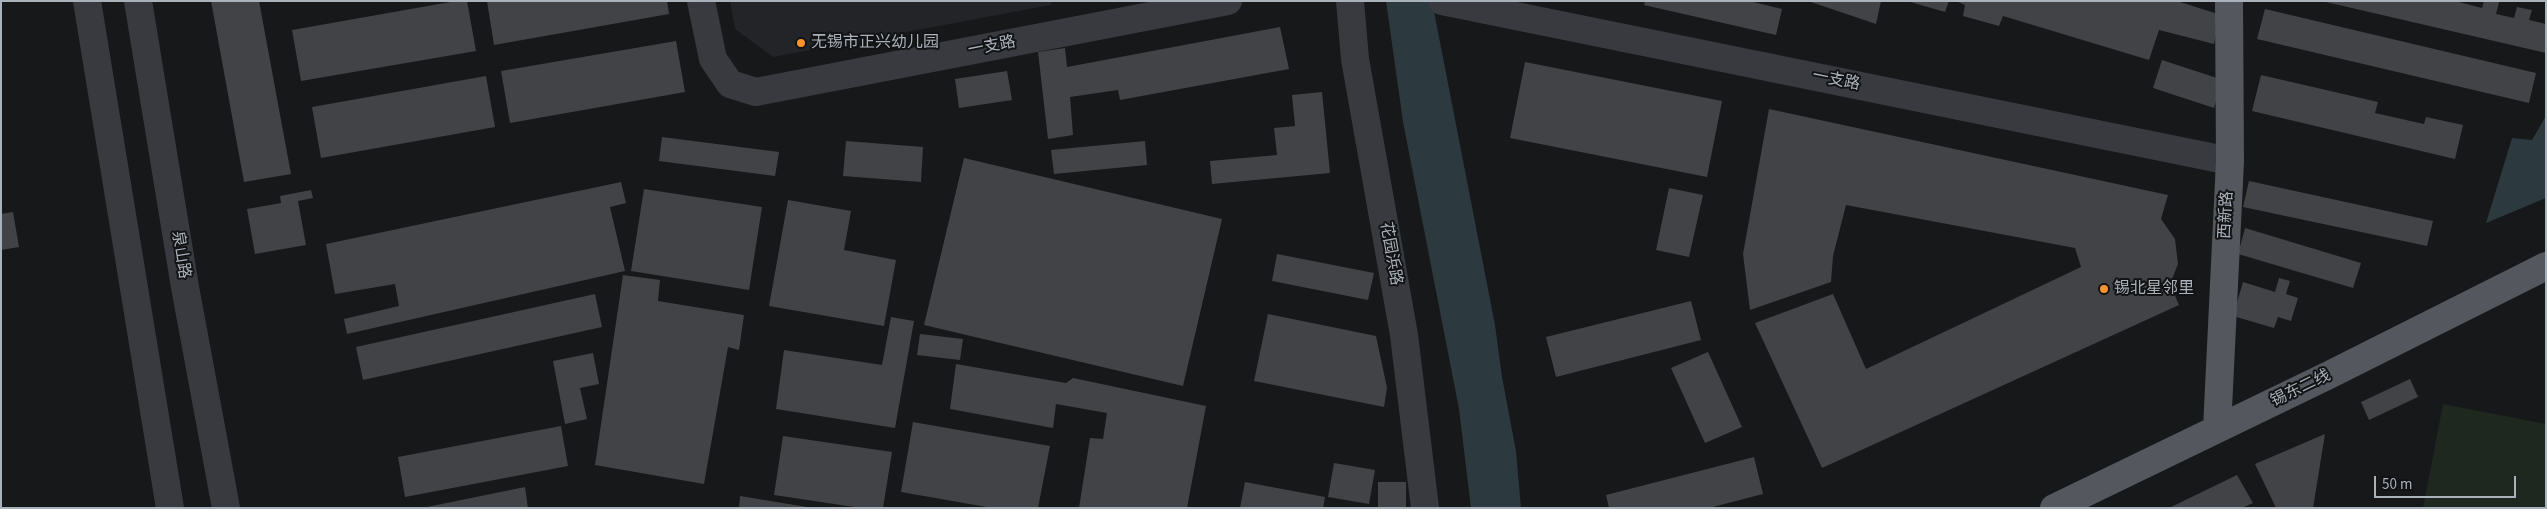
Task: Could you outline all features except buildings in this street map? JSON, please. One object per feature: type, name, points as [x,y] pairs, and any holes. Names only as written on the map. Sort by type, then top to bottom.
[{"type":"main road","name":"西新路","points":[[2217,429],[2230,161],[2229,1]]},
{"type":"main road","name":"锡东二线","points":[[2054,508],[2546,266]]},
{"type":"street","points":[[87,1],[170,508]]},
{"type":"street","name":"泉山路","points":[[138,1],[185,287],[226,508]]},
{"type":"street","name":"一支路","points":[[701,1],[712,59],[730,84],[756,92],[1228,1]]},
{"type":"street","name":"花园浜路","points":[[1350,1],[1355,59],[1404,335],[1425,508]]},
{"type":"street","name":"一支路","points":[[1464,4],[2230,161]]},
{"type":"shaded area","name":"无锡市正兴幼儿园","points":[[730,1],[1051,1],[1051,5],[773,57],[735,29]]},
{"type":"shaded area","points":[[1386,1],[1432,1],[1495,325],[1502,377],[1516,451],[1521,508],[1471,508],[1459,409],[1403,122]]},
{"type":"shaded area","points":[[2546,116],[2546,198],[2486,223],[2512,138],[2532,140]]},
{"type":"shaded area","points":[[2443,404],[2546,424],[2546,508],[2423,508]]},
{"type":"place","name":"无锡市正兴幼儿园","points":[[801,43]]},
{"type":"place","name":"锡北星邻里","points":[[2104,289]]}]
